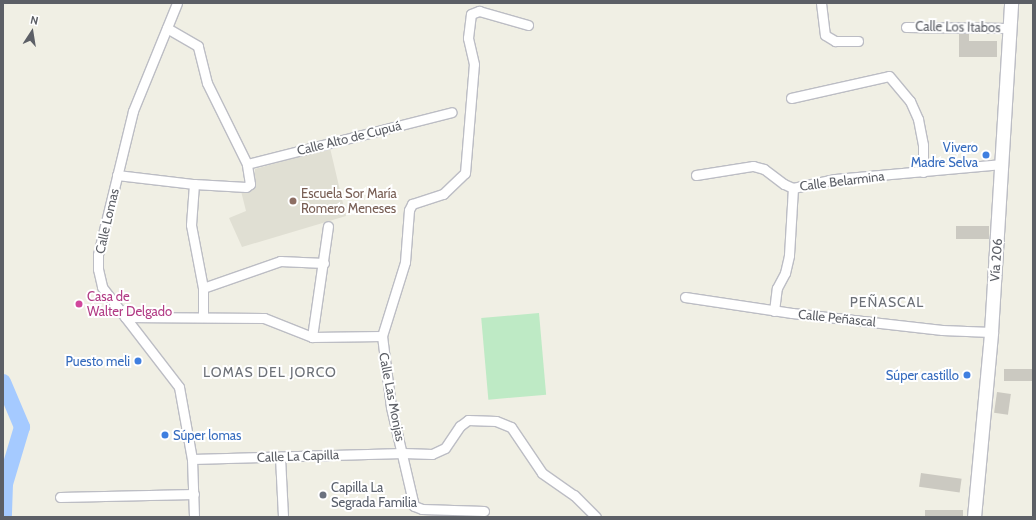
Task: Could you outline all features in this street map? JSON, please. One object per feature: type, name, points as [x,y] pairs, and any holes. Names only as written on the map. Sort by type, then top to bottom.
[{"type":"main road","name":"Vía 206","points":[[974,517],[991,332],[1011,3]]},
{"type":"street","name":"Calle Lomas","points":[[178,3],[133,111],[98,255],[98,269],[102,287],[179,387],[192,459],[194,517]]},
{"type":"street","points":[[821,3],[825,35],[835,41],[858,41]]},
{"type":"street","name":"Calle Las Monjas","points":[[484,511],[422,509],[414,506],[411,499],[403,453],[391,407],[382,350],[382,336],[405,262],[409,210],[412,204],[443,194],[465,173],[474,64],[468,38],[471,14],[479,11],[528,25]]},
{"type":"street","name":"Calle Los Itabos","points":[[906,27],[1010,28]]},
{"type":"street","points":[[117,175],[194,184],[246,187],[250,179],[247,164],[207,83],[198,46],[167,28]]},
{"type":"street","points":[[791,98],[889,76],[910,101],[918,119],[923,146],[923,172]]},
{"type":"street","name":"Calle Alto de Cupuá","points":[[247,164],[452,112]]},
{"type":"street","name":"Calle Belarmina","points":[[696,175],[754,166],[764,169],[784,184],[793,188],[835,179],[1002,164]]},
{"type":"street","points":[[194,184],[191,225],[203,288],[203,317]]},
{"type":"street","points":[[774,310],[777,288],[789,255],[793,188]]},
{"type":"street","points":[[312,337],[324,263],[328,226]]},
{"type":"street","points":[[203,288],[280,261],[324,263]]},
{"type":"street","name":"Calle Peñascal","points":[[685,297],[774,310],[942,330],[991,332]]},
{"type":"street","points":[[125,317],[264,318],[312,337],[382,336]]},
{"type":"street","name":"Calle La Capilla","points":[[192,459],[403,453],[432,454],[445,448],[460,426],[468,420],[503,423],[511,428],[542,473],[574,495],[596,517]]},
{"type":"street","points":[[280,457],[283,517]]},
{"type":"street","points":[[60,497],[194,494]]},
{"type":"shaded area","name":"Escuela Sor María Romero Meneses","points":[[330,148],[346,216],[242,247],[229,218],[246,211],[241,191],[255,186],[255,169]]},
{"type":"green space","points":[[539,313],[546,395],[488,400],[481,318]]},
{"type":"building","points":[[959,34],[969,34],[969,41],[997,41],[997,57],[959,57]]},
{"type":"building","points":[[956,226],[989,226],[989,239],[956,239]]},
{"type":"building","points":[[1004,369],[1033,369],[1033,381],[1004,381]]},
{"type":"building","points":[[997,392],[1011,394],[1008,415],[994,413]]},
{"type":"building","points":[[921,473],[962,479],[960,493],[919,487]]},
{"type":"building","points":[[925,510],[963,510],[963,517],[925,517]]},
{"type":"waterway","points":[[3,382],[22,427],[5,484],[4,517]]},
{"type":"place","name":"Vivero Madre Selva","points":[[986,155]]},
{"type":"place","name":"Escuela Sor María Romero Meneses","points":[[293,201]]},
{"type":"place","name":"Casa de Walter Delgado","points":[[79,304]]},
{"type":"place","name":"Puesto meli","points":[[138,361]]},
{"type":"place","name":"Súper castillo","points":[[967,375]]},
{"type":"place","name":"Súper lomas","points":[[165,435]]},
{"type":"place","name":"Capilla La Segrada Familia","points":[[323,495]]},
{"type":"district","name":"PEÑASCAL","points":[[887,302]]},
{"type":"district","name":"LOMAS DEL JORCO","points":[[270,372]]}]
